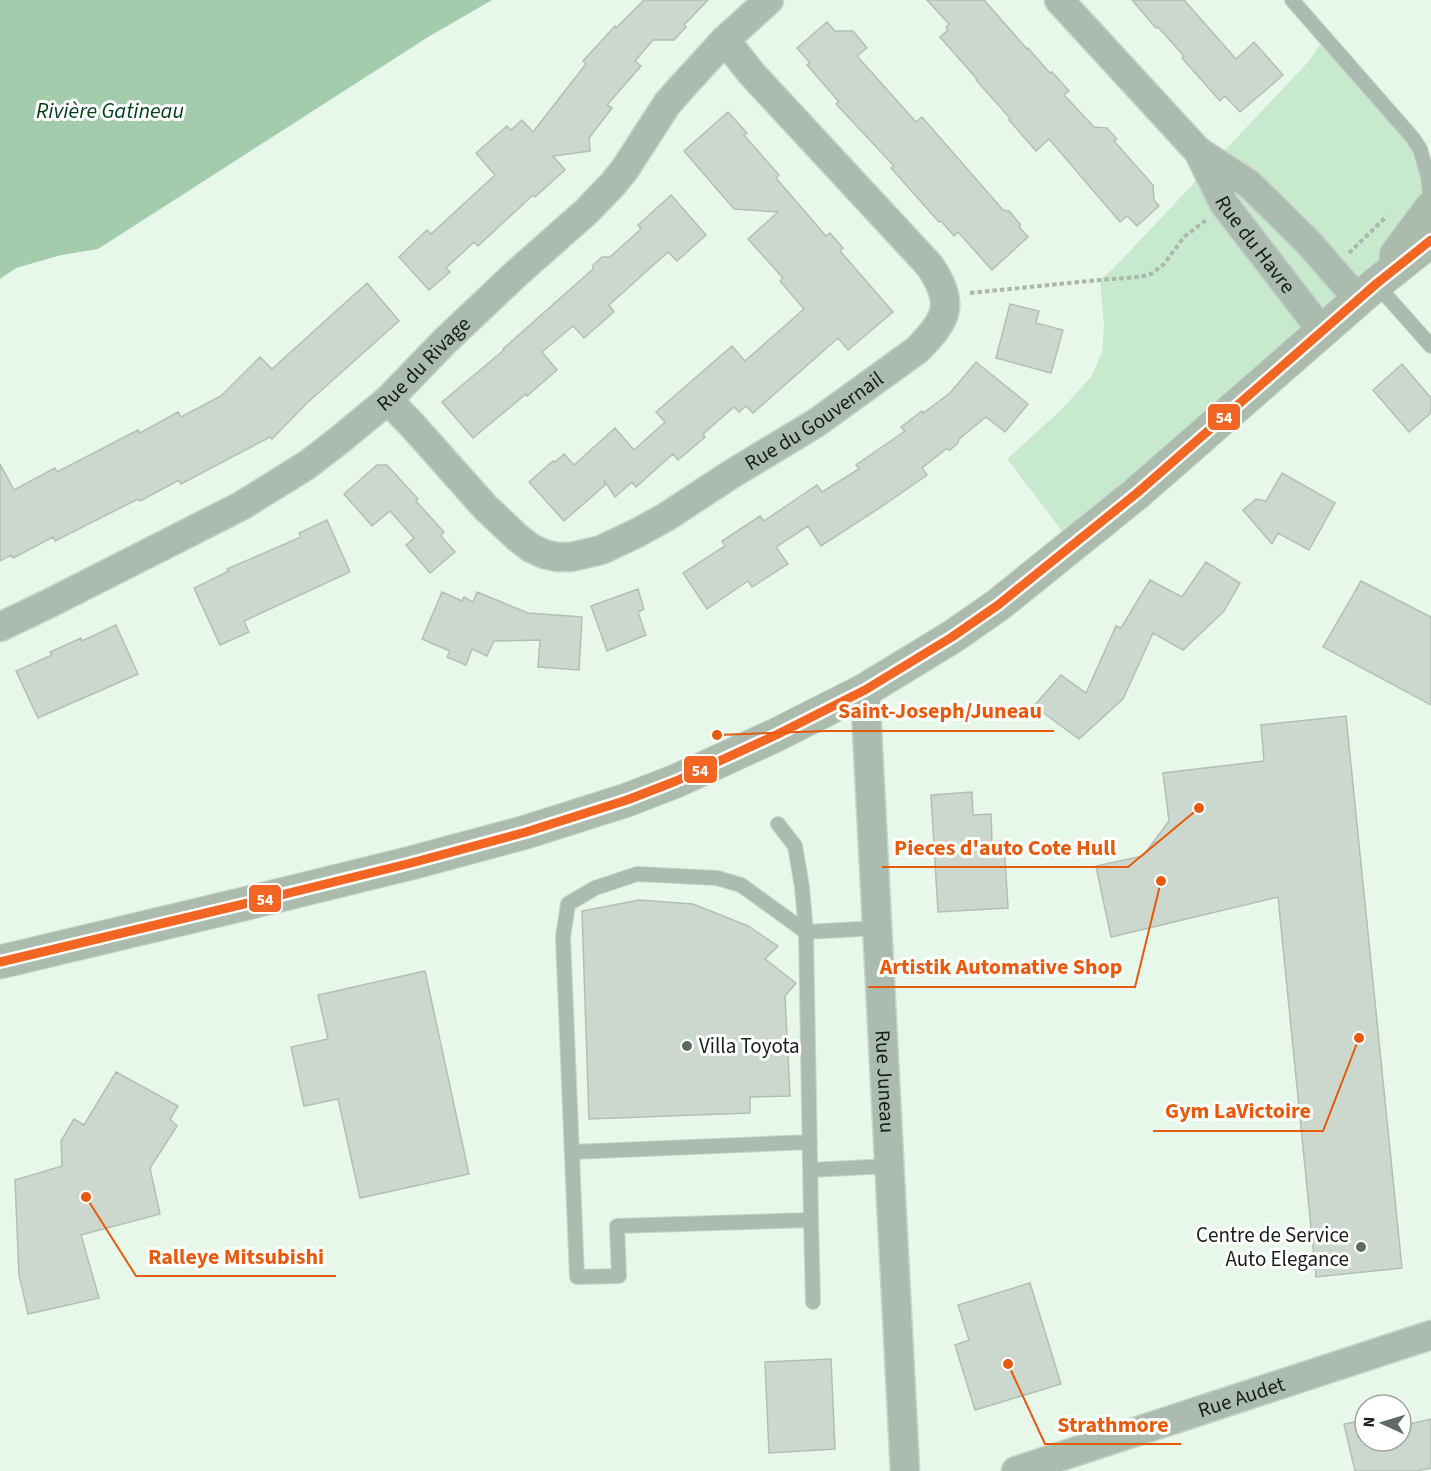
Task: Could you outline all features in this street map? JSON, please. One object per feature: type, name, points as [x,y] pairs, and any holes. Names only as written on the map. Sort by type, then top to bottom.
[{"type":"main road","points":[[1366,291],[1431,207]]},
{"type":"main road","points":[[0,962],[411,863],[581,815],[676,781],[749,748],[865,690],[952,637],[998,605],[1137,493],[1366,291],[1431,240]]},
{"type":"street","name":"Rue du Rivage","points":[[0,627],[241,506],[307,465],[337,442],[388,400],[445,341],[587,211],[613,184],[667,104],[725,40],[769,0]]},
{"type":"street","name":"Rue du Havre","points":[[1059,0],[1198,151],[1249,184],[1307,241],[1366,291]]},
{"type":"street","points":[[725,40],[752,74],[930,266],[946,295]]},
{"type":"street","name":"Rue du Havre","points":[[1198,151],[1224,204],[1322,331]]},
{"type":"street","name":"Rue du Gouvernail","points":[[388,400],[486,508],[518,538],[544,554],[557,557],[584,555],[601,550],[666,517],[816,423],[922,345],[939,326],[945,310],[946,295]]},
{"type":"street","name":"Rue Juneau","points":[[865,690],[905,1471]]},
{"type":"street","name":"Rue Audet","points":[[1016,1471],[1431,1335]]},
{"type":"lane","points":[[1292,0],[1412,137],[1420,149],[1428,177],[1431,207]]},
{"type":"lane","points":[[1366,291],[1431,346]]},
{"type":"lane","points":[[778,824],[795,846],[806,932],[813,1302]]},
{"type":"lane","points":[[811,1221],[617,1226],[619,1276],[577,1277],[563,937],[568,904],[595,888],[637,874],[717,878],[741,885],[806,932],[877,928]]},
{"type":"lane","points":[[572,1152],[810,1142]]},
{"type":"lane","points":[[810,1170],[890,1166]]},
{"type":"path","points":[[946,295],[1151,274],[1164,264],[1184,237],[1224,204]]},
{"type":"shaded area","points":[[1325,38],[1412,137],[1431,208],[1376,283],[1073,545],[1007,459],[1060,411],[1091,377],[1102,352],[1104,326],[1100,280],[1113,269],[1309,61]]},
{"type":"water","name":"Rivière Gatineau","points":[[0,0],[492,0],[428,37],[98,249],[61,255],[16,268],[0,279]]},
{"type":"building","points":[[644,0],[708,0],[684,25],[686,27],[674,40],[653,40],[635,61],[641,66],[607,105],[612,108],[589,138],[590,151],[553,156],[565,170],[535,197],[533,195],[478,246],[474,242],[446,268],[450,272],[429,290],[399,257],[427,230],[431,234],[495,175],[476,153],[507,126],[511,130],[522,120],[533,132],[586,64],[583,61],[615,26],[616,28]]},
{"type":"building","points":[[927,0],[984,0],[1027,49],[1069,91],[1064,95],[1094,127],[1107,128],[1117,139],[1114,141],[1153,185],[1154,200],[1159,206],[1137,226],[1127,216],[1120,222],[1049,139],[1036,151],[940,37],[948,30],[946,27],[949,24]]},
{"type":"building","points":[[1132,0],[1184,0],[1236,59],[1254,42],[1283,75],[1240,112],[1225,96],[1220,101],[1182,58],[1184,56]]},
{"type":"building","points":[[827,22],[835,31],[853,31],[867,48],[857,56],[916,122],[922,117],[1003,210],[1009,211],[1020,224],[1020,228],[1028,237],[992,270],[958,232],[954,236],[941,221],[939,222],[891,168],[894,166],[836,104],[839,102],[807,65],[810,63],[797,48]]},
{"type":"building","points":[[728,112],[747,133],[744,135],[779,175],[776,178],[826,236],[830,233],[843,248],[840,251],[893,312],[848,350],[838,338],[753,413],[746,406],[739,412],[734,407],[703,434],[705,437],[678,460],[673,454],[636,487],[632,482],[615,497],[604,480],[605,485],[564,521],[529,482],[564,454],[574,465],[615,428],[634,450],[665,422],[656,412],[732,346],[745,361],[804,309],[780,281],[783,278],[748,239],[778,212],[734,209],[684,151]]},
{"type":"building","points":[[671,195],[706,235],[677,261],[668,252],[609,305],[614,312],[584,338],[573,326],[542,352],[557,370],[473,438],[442,402],[504,350],[593,269],[593,265],[602,257],[610,257],[641,229],[638,225]]},
{"type":"building","points":[[367,283],[399,321],[306,404],[272,439],[270,437],[181,484],[179,480],[140,501],[138,499],[55,541],[53,537],[13,558],[11,555],[0,561],[0,464],[14,490],[55,468],[57,472],[138,430],[140,433],[178,412],[181,417],[221,396],[260,357],[272,369]]},
{"type":"building","points":[[1010,304],[1039,311],[1036,323],[1063,330],[1051,373],[996,358]]},
{"type":"building","points":[[976,362],[1028,404],[1005,432],[986,417],[959,439],[950,450],[946,449],[922,468],[927,475],[884,505],[821,546],[808,526],[776,547],[788,564],[752,587],[748,581],[707,609],[683,573],[725,546],[722,541],[760,516],[764,521],[817,485],[822,492],[859,469],[856,465],[905,431],[901,427],[950,393]]},
{"type":"building","points":[[1402,364],[1431,398],[1431,413],[1409,432],[1373,390]]},
{"type":"building","points":[[377,465],[387,465],[418,499],[416,501],[444,532],[441,536],[455,552],[430,573],[406,545],[414,538],[390,511],[372,526],[344,494]]},
{"type":"building","points":[[1282,473],[1335,503],[1309,550],[1278,533],[1272,544],[1243,510],[1256,499],[1266,501]]},
{"type":"building","points":[[327,520],[350,572],[244,621],[249,632],[220,645],[194,588],[229,571],[227,569],[301,537],[299,533]]},
{"type":"building","points":[[1206,562],[1240,583],[1224,611],[1183,650],[1153,633],[1123,699],[1079,739],[1034,706],[1061,675],[1086,693],[1116,626],[1121,628],[1150,580],[1182,597]]},
{"type":"building","points":[[1361,581],[1431,617],[1431,705],[1323,647]]},
{"type":"building","points":[[638,589],[644,609],[638,612],[646,635],[607,651],[591,606]]},
{"type":"building","points":[[442,592],[462,601],[464,597],[473,602],[477,592],[528,613],[582,617],[579,670],[538,667],[540,640],[494,641],[487,656],[472,649],[466,665],[447,657],[450,651],[422,639]]},
{"type":"building","points":[[116,625],[138,674],[38,718],[16,671],[52,655],[50,652],[81,638],[82,641]]},
{"type":"building","points":[[1346,716],[1402,1268],[1316,1277],[1278,897],[1111,937],[1096,866],[1143,856],[1169,821],[1163,773],[1264,761],[1261,725]]},
{"type":"building","points":[[972,792],[973,815],[991,814],[992,842],[1004,841],[1008,908],[938,912],[931,795]]},
{"type":"building","name":"Villa Toyota","points":[[639,900],[693,904],[748,926],[778,946],[765,959],[796,983],[785,996],[790,1096],[750,1097],[750,1113],[589,1119],[582,911]]},
{"type":"building","points":[[425,971],[469,1174],[360,1198],[338,1099],[304,1106],[291,1047],[328,1039],[318,995]]},
{"type":"building","points":[[116,1072],[178,1106],[170,1119],[177,1126],[150,1168],[160,1214],[81,1235],[99,1298],[28,1314],[19,1275],[15,1180],[62,1166],[61,1141],[74,1119],[84,1125]]},
{"type":"building","points":[[1030,1283],[1061,1384],[975,1410],[955,1345],[969,1340],[958,1305]]},
{"type":"building","points":[[831,1359],[835,1449],[769,1453],[765,1362]]},
{"type":"building","points":[[1431,1419],[1431,1468],[1417,1471],[1355,1471],[1344,1424],[1353,1422],[1353,1453],[1413,1453],[1413,1423]]},
{"type":"transit line","name":"54","points":[[0,962],[411,863],[526,832],[627,800],[676,781],[776,735],[865,690],[952,637],[998,605],[1137,493],[1376,284],[1431,240]]},
{"type":"place","name":"Saint-Joseph/Juneau","points":[[717,735]]},
{"type":"place","name":"Pieces d'auto Cote Hull","points":[[1199,808]]},
{"type":"place","name":"Artistik Automative Shop","points":[[1161,881]]},
{"type":"place","name":"Gym LaVictoire","points":[[1359,1038]]},
{"type":"place","name":"Villa Toyota","points":[[687,1046]]},
{"type":"place","name":"Ralleye Mitsubishi","points":[[86,1197]]},
{"type":"place","name":"Centre de Service Auto Elegance","points":[[1361,1247]]},
{"type":"place","name":"Strathmore","points":[[1008,1364]]}]
